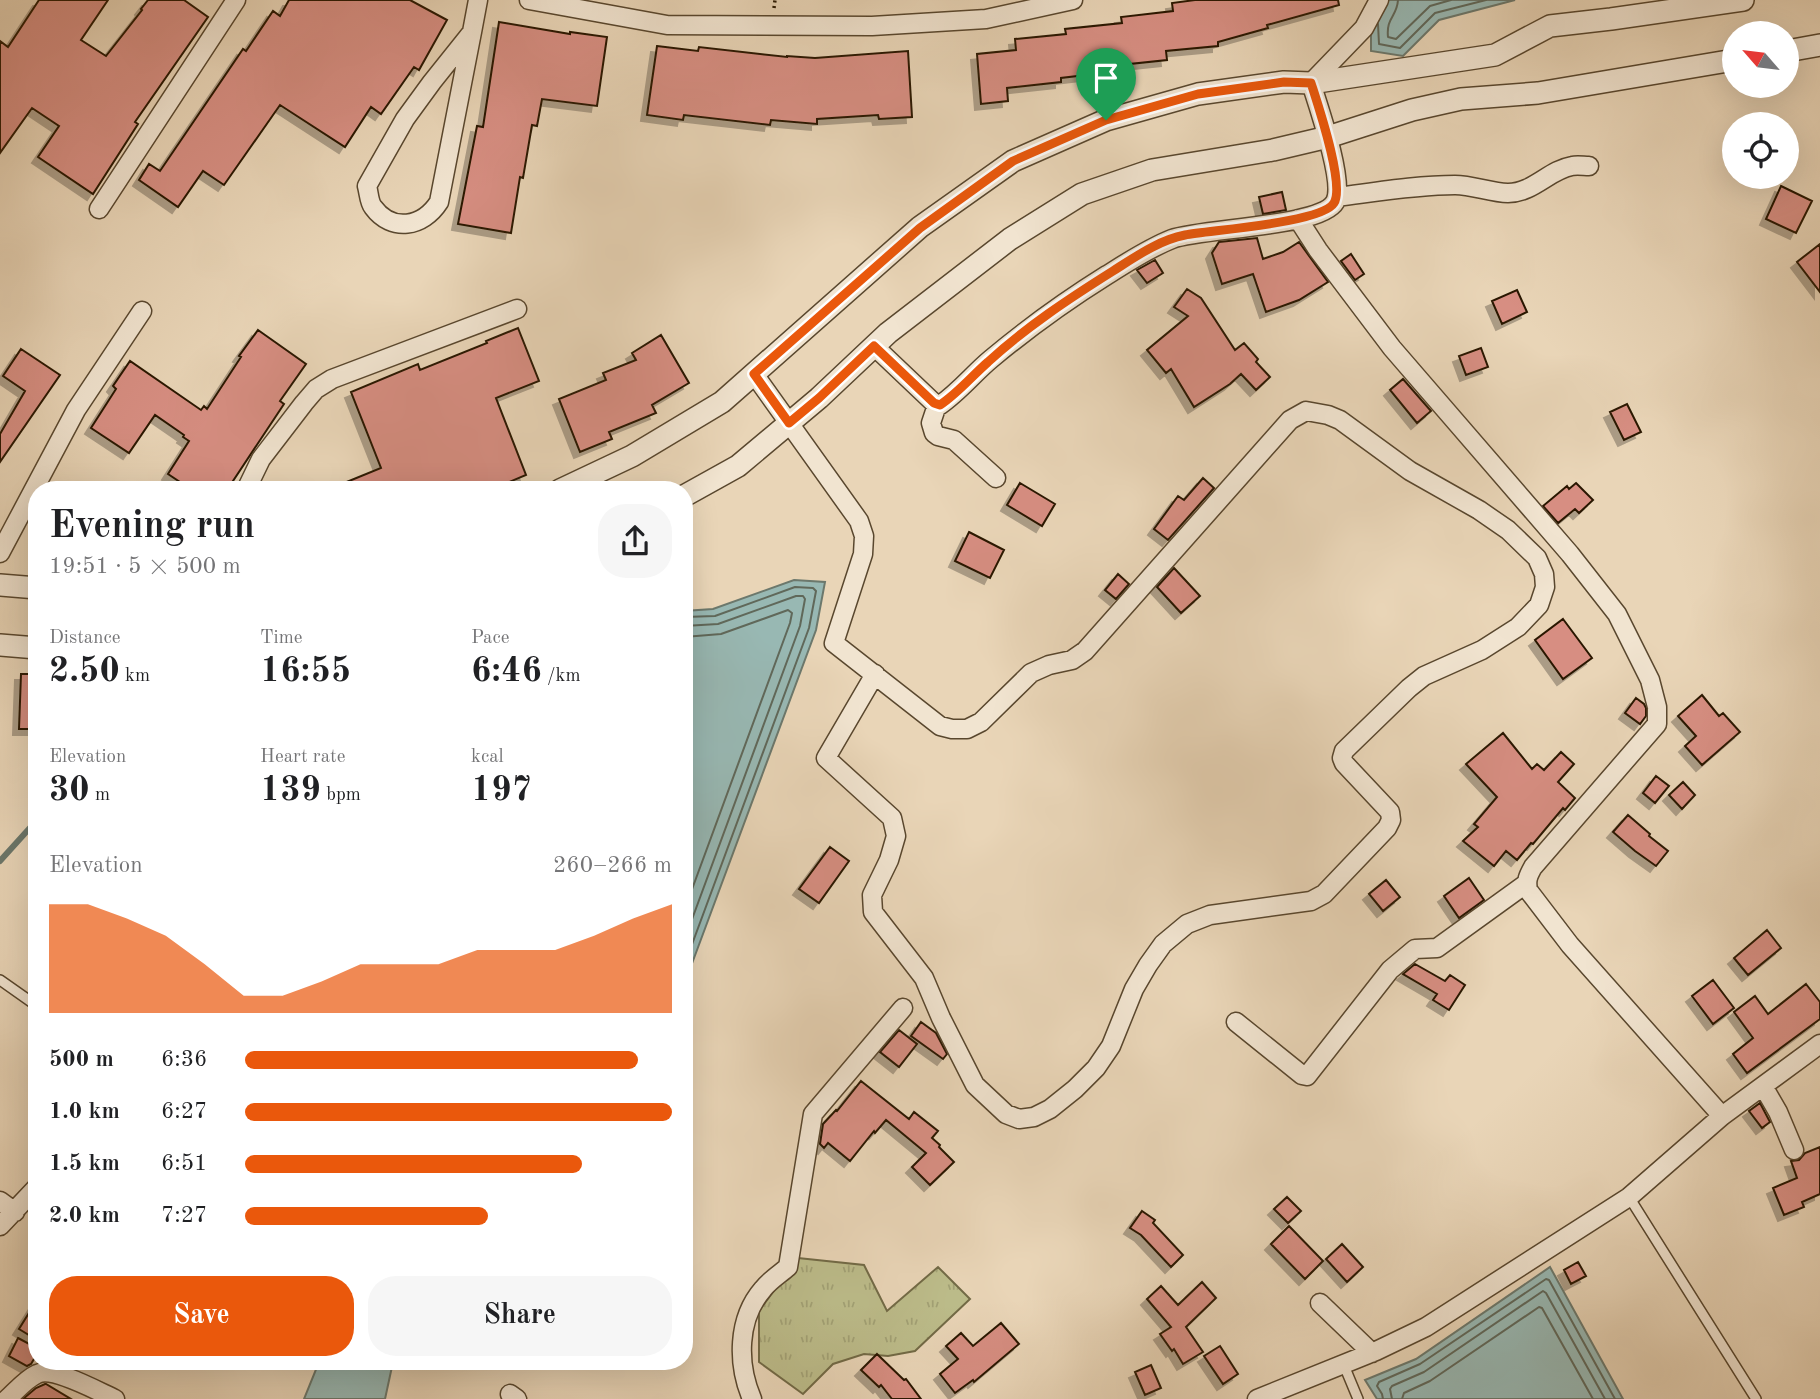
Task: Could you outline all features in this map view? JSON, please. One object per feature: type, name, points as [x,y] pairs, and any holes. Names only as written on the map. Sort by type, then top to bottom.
[{"type":"street","points":[[99,209],[236,0]]},
{"type":"street","points":[[472,32],[405,119],[367,186],[372,205],[380,215],[392,222],[406,224],[423,220],[439,202],[472,32],[478,0]]},
{"type":"street","points":[[529,0],[667,25],[872,26],[986,19],[1073,0]]},
{"type":"street","points":[[1311,83],[1364,27],[1379,0]]},
{"type":"street","points":[[579,481],[632,456],[722,402],[920,228],[1013,161],[1106,120],[1198,94],[1284,82],[1311,83],[1495,55],[1550,26],[1744,0]]},
{"type":"street","points":[[693,491],[738,466],[819,398],[888,332],[1010,239],[1082,194],[1152,170],[1273,150],[1328,137],[1412,110],[1461,99],[1538,93],[1722,62]]},
{"type":"street","points":[[937,405],[945,402],[990,360],[1063,303],[1161,243],[1182,236],[1297,219],[1334,204],[1337,197],[1334,159],[1311,83]]},
{"type":"street","points":[[1337,197],[1456,185],[1509,193],[1524,190],[1560,170],[1573,166],[1589,166]]},
{"type":"street","points":[[1297,219],[1392,348],[1570,554],[1617,614],[1650,680],[1657,706],[1657,724],[1533,867],[1527,878],[1528,890],[1570,945],[1722,1116]]},
{"type":"street","points":[[250,481],[261,459],[316,388],[332,379],[517,309]]},
{"type":"street","points":[[38,481],[76,410],[142,311]]},
{"type":"street","points":[[874,346],[937,405]]},
{"type":"street","points":[[754,374],[859,521],[864,536],[863,554],[834,643],[875,674],[940,726],[967,729],[981,722],[1031,673],[1048,665],[1072,660],[1085,651],[1290,420],[1306,411],[1340,420],[1410,471],[1479,510],[1508,530],[1537,558],[1544,574],[1545,587],[1539,605],[1518,627],[1482,650],[1424,676],[1344,751],[1344,763],[1390,812],[1391,820],[1387,828],[1324,894],[1311,901],[1210,915],[1187,924],[1163,944],[1148,965],[1111,1046],[1096,1068],[1050,1109],[1034,1117],[1019,1119],[1006,1114],[975,1085],[924,978],[873,912],[872,895],[889,860],[896,836],[892,818],[826,758],[875,674]]},
{"type":"street","points":[[937,405],[931,423],[934,433],[954,440],[996,478]]},
{"type":"street","points":[[0,553],[28,500]]},
{"type":"street","points":[[0,585],[28,587]]},
{"type":"street","points":[[0,645],[28,647]]},
{"type":"street","points":[[1236,1022],[1302,1075],[1307,1076],[1390,970],[1402,959],[1415,949],[1437,948],[1527,883]]},
{"type":"street","points":[[752,1399],[742,1360],[743,1325],[763,1288],[788,1267],[813,1114],[903,1008]]},
{"type":"street","points":[[1257,1399],[1372,1353],[1426,1327],[1629,1197],[1722,1116],[1820,1044]]},
{"type":"street","points":[[1763,1086],[1778,1112],[1794,1150]]},
{"type":"street","points":[[0,1226],[8,1207],[28,1193]]},
{"type":"street","points":[[1320,1303],[1372,1353]]},
{"type":"street","points":[[7,1399],[36,1374],[44,1372],[72,1380],[115,1399]]},
{"type":"lane","points":[[0,980],[28,1000]]},
{"type":"lane","points":[[1629,1197],[1756,1399]]},
{"type":"lane","points":[[1343,1363],[1358,1399]]},
{"type":"green space","points":[[798,1258],[864,1265],[887,1311],[938,1267],[970,1299],[915,1351],[888,1356],[864,1354],[833,1364],[803,1394],[759,1362],[759,1311]]},
{"type":"water","points":[[1384,0],[1515,0],[1439,20],[1403,56],[1371,51],[1371,20]]},
{"type":"water","points":[[794,580],[825,582],[816,630],[693,961],[693,610],[713,609]]},
{"type":"water","points":[[1550,1267],[1623,1399],[1377,1399],[1365,1380],[1416,1359]]},
{"type":"water","points":[[316,1370],[391,1370],[385,1399],[304,1399]]},
{"type":"building","points":[[39,0],[108,0],[81,40],[106,56],[148,0],[184,0],[208,17],[135,122],[138,124],[93,194],[38,157],[59,126],[32,108],[0,153],[0,41],[8,47]]},
{"type":"building","points":[[289,0],[410,0],[447,20],[419,70],[414,67],[381,114],[371,107],[345,147],[280,105],[224,185],[203,171],[178,207],[139,180],[149,164],[160,171],[243,49],[246,51],[273,11],[280,16]]},
{"type":"building","points":[[1195,0],[1338,0],[1339,5],[1267,25],[1268,28],[1218,42],[1218,46],[1166,51],[1167,60],[1111,66],[1112,72],[1061,78],[1061,82],[1007,88],[1008,101],[981,104],[977,54],[1016,50],[1015,39],[1066,34],[1065,29],[1122,23],[1121,17],[1173,11],[1172,3]]},
{"type":"building","points":[[499,22],[570,34],[607,37],[597,106],[542,99],[537,126],[532,125],[511,233],[458,224],[477,126],[483,127]]},
{"type":"building","points":[[657,46],[698,51],[699,47],[815,58],[908,51],[912,117],[879,119],[878,115],[817,119],[817,124],[771,120],[770,125],[684,115],[683,120],[647,115]]},
{"type":"building","points":[[1780,189],[1787,189],[1812,201],[1796,233],[1766,219]]},
{"type":"building","points":[[1282,192],[1286,210],[1263,214],[1259,197]]},
{"type":"building","points":[[1257,238],[1263,259],[1283,252],[1299,242],[1328,282],[1299,300],[1266,312],[1253,274],[1222,284],[1212,253],[1219,242]]},
{"type":"building","points":[[1820,244],[1820,292],[1797,262]]},
{"type":"building","points":[[1351,254],[1364,274],[1355,280],[1341,261]]},
{"type":"building","points":[[1155,260],[1163,273],[1147,283],[1137,270]]},
{"type":"building","points":[[1187,289],[1201,298],[1235,350],[1244,343],[1258,359],[1256,362],[1270,377],[1256,390],[1241,374],[1194,407],[1171,369],[1166,373],[1147,350],[1188,316],[1174,307]]},
{"type":"building","points":[[1517,290],[1527,312],[1502,324],[1492,301]]},
{"type":"building","points":[[518,328],[539,381],[496,398],[526,475],[512,481],[349,481],[381,468],[351,392],[418,364],[420,370],[487,343],[486,341]]},
{"type":"building","points":[[258,330],[306,364],[280,401],[284,404],[233,481],[178,481],[168,474],[189,441],[155,415],[129,453],[91,428],[116,389],[113,386],[130,361],[201,410],[204,406],[207,409],[241,357],[239,356]]},
{"type":"building","points":[[661,335],[689,383],[652,405],[656,413],[609,432],[612,439],[580,452],[559,399],[606,380],[603,373],[636,360],[632,353]]},
{"type":"building","points":[[1481,348],[1488,367],[1466,375],[1459,356]]},
{"type":"building","points":[[21,349],[60,375],[0,462],[0,434],[25,391],[3,376]]},
{"type":"building","points":[[1403,379],[1431,411],[1417,423],[1390,390]]},
{"type":"building","points":[[1627,404],[1641,432],[1624,440],[1610,412]]},
{"type":"building","points":[[1203,478],[1214,488],[1168,540],[1154,529],[1178,496],[1184,500]]},
{"type":"building","points":[[1020,483],[1055,504],[1042,526],[1007,505]]},
{"type":"building","points":[[1576,483],[1593,500],[1579,513],[1575,509],[1558,523],[1543,506],[1567,486],[1569,489]]},
{"type":"building","points":[[969,532],[1004,550],[990,578],[955,561]]},
{"type":"building","points":[[1174,568],[1200,596],[1181,613],[1157,587]]},
{"type":"building","points":[[1118,574],[1129,584],[1116,599],[1105,590]]},
{"type":"building","points":[[1563,619],[1592,658],[1563,679],[1535,640]]},
{"type":"building","points":[[21,674],[28,674],[28,729],[19,729]]},
{"type":"building","points":[[1702,695],[1719,716],[1723,713],[1740,732],[1702,765],[1685,746],[1696,736],[1678,716]]},
{"type":"building","points":[[1636,698],[1646,708],[1646,716],[1640,724],[1625,713]]},
{"type":"building","points":[[1503,733],[1532,769],[1537,764],[1544,770],[1561,752],[1574,764],[1558,782],[1575,798],[1517,860],[1506,851],[1494,866],[1463,841],[1478,827],[1474,824],[1497,797],[1466,764]]},
{"type":"building","points":[[1656,776],[1669,786],[1655,803],[1643,793]]},
{"type":"building","points":[[1683,782],[1695,795],[1682,809],[1669,795]]},
{"type":"building","points":[[1628,815],[1668,851],[1656,866],[1613,832]]},
{"type":"building","points":[[830,847],[849,861],[819,903],[799,889]]},
{"type":"building","points":[[1469,878],[1484,900],[1459,918],[1444,896]]},
{"type":"building","points":[[1386,880],[1400,897],[1383,911],[1369,894]]},
{"type":"building","points":[[1767,930],[1781,948],[1748,975],[1734,958]]},
{"type":"building","points":[[1415,964],[1445,981],[1450,975],[1465,985],[1449,1010],[1433,1000],[1437,994],[1403,974]]},
{"type":"building","points":[[1713,980],[1734,1008],[1713,1024],[1692,996]]},
{"type":"building","points":[[1806,984],[1820,1002],[1820,1019],[1747,1073],[1733,1054],[1753,1038],[1734,1012],[1755,996],[1768,1014]]},
{"type":"building","points":[[921,1022],[936,1033],[947,1054],[943,1059],[911,1036]]},
{"type":"building","points":[[899,1030],[917,1044],[899,1067],[880,1052]]},
{"type":"building","points":[[861,1081],[909,1119],[914,1112],[938,1131],[932,1138],[954,1162],[930,1185],[912,1167],[926,1153],[886,1120],[850,1161],[828,1143],[824,1148],[820,1144],[823,1124]]},
{"type":"building","points":[[1760,1103],[1770,1122],[1762,1128],[1749,1111]]},
{"type":"building","points":[[1820,1147],[1820,1194],[1802,1202],[1804,1207],[1784,1215],[1773,1188],[1797,1178],[1791,1161],[1799,1160],[1805,1153]]},
{"type":"building","points":[[1287,1197],[1301,1211],[1288,1223],[1274,1209]]},
{"type":"building","points":[[1142,1211],[1155,1220],[1153,1223],[1183,1255],[1171,1267],[1141,1235],[1130,1228]]},
{"type":"building","points":[[1289,1226],[1323,1261],[1305,1279],[1271,1244]]},
{"type":"building","points":[[1342,1244],[1363,1267],[1347,1282],[1326,1259]]},
{"type":"building","points":[[1578,1262],[1586,1276],[1571,1284],[1564,1270]]},
{"type":"building","points":[[1202,1282],[1216,1298],[1186,1327],[1203,1352],[1183,1364],[1160,1334],[1171,1327],[1147,1299],[1161,1286],[1178,1305]]},
{"type":"building","points":[[28,1314],[28,1334],[19,1329]]},
{"type":"building","points":[[1001,1323],[1019,1344],[974,1382],[973,1380],[955,1393],[940,1374],[958,1359],[946,1346],[961,1333],[973,1346]]},
{"type":"building","points":[[18,1338],[28,1343],[28,1366],[9,1356]]},
{"type":"building","points":[[1220,1346],[1238,1374],[1223,1384],[1204,1356]]},
{"type":"building","points":[[877,1354],[906,1379],[921,1399],[892,1399],[881,1385],[879,1387],[861,1370]]},
{"type":"building","points":[[1151,1365],[1161,1388],[1145,1395],[1135,1372]]},
{"type":"building","points":[[45,1384],[71,1399],[23,1399]]},
{"type":"waterway","points":[[0,861],[28,830]]},
{"type":"route","points":[[1284,82],[1311,83],[1334,159],[1337,197],[1329,208],[1297,219],[1182,236],[1161,243],[1063,303],[990,360],[940,405],[934,403],[874,346],[789,423],[754,374],[920,228],[1013,161],[1106,120],[1198,94],[1284,82]]}]
